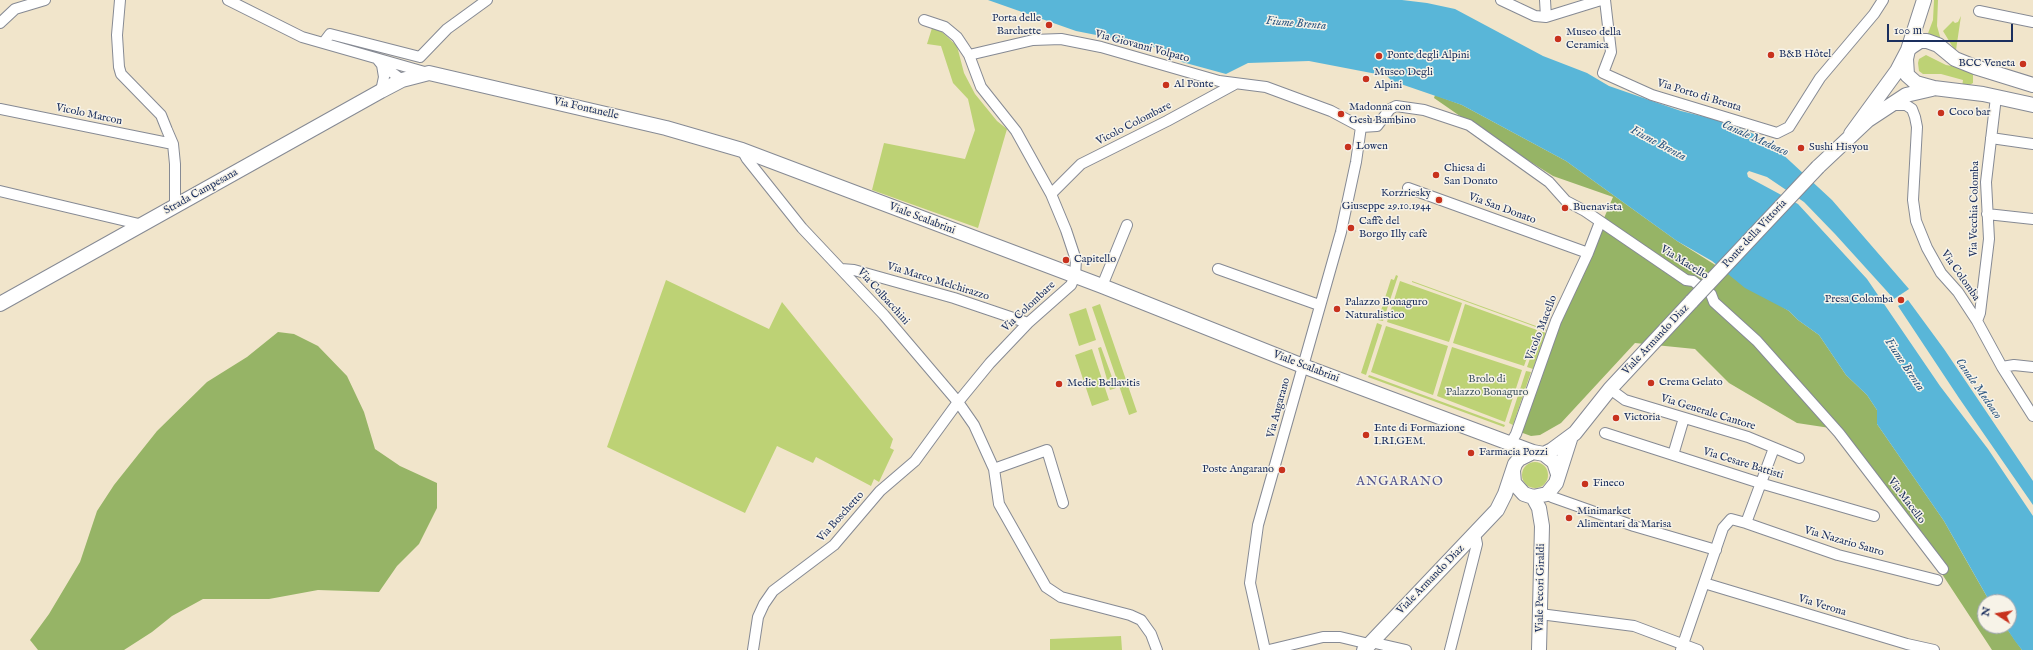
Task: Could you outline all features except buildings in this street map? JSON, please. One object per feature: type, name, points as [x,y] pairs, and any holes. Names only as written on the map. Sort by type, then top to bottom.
[{"type":"street","points":[[0,23],[15,9],[45,0]]},
{"type":"street","points":[[120,0],[117,35],[118,66],[121,74],[161,115],[173,144],[175,164],[174,207]]},
{"type":"street","points":[[228,0],[302,37],[324,42],[379,62],[406,75]]},
{"type":"street","points":[[324,42],[330,34],[420,57],[447,29],[487,0]]},
{"type":"street","points":[[1501,0],[1535,16],[1546,17],[1601,0]]},
{"type":"street","points":[[1545,0],[1546,17]]},
{"type":"street","name":"Via Porto di Brenta","points":[[1605,0],[1611,52],[1603,73],[1652,95],[1777,133],[1789,127],[1820,78],[1874,14],[1883,0]]},
{"type":"street","points":[[1924,0],[1908,50],[1905,65],[1907,75],[1916,83],[1934,88],[1968,92],[2033,105]]},
{"type":"street","points":[[1851,134],[1892,80],[1908,50],[1920,41],[1928,21],[1929,0]]},
{"type":"street","points":[[1979,11],[2033,22]]},
{"type":"street","points":[[924,20],[945,27],[957,37],[969,55],[981,87],[1016,131],[1051,194],[1076,260],[1074,276]]},
{"type":"street","name":"Via Giovanni Volpato","points":[[969,55],[1033,40],[1061,40],[1101,47],[1235,84],[1266,87],[1331,111],[1361,127]]},
{"type":"street","points":[[1920,41],[1938,45],[1955,59],[1975,67],[2033,85]]},
{"type":"street","points":[[379,62],[384,77],[381,91]]},
{"type":"street","points":[[1968,92],[1977,86],[1979,80],[1975,67]]},
{"type":"street","name":"Via Fontanelle","points":[[406,75],[429,73],[666,128],[742,150]]},
{"type":"street","name":"Strada Campesana","points":[[0,304],[381,91],[406,75]]},
{"type":"street","points":[[1851,134],[1868,120],[1889,98],[1916,83]]},
{"type":"street","name":"Vicolo Colombare","points":[[1051,194],[1081,164],[1167,121],[1235,84]]},
{"type":"street","points":[[1868,120],[1893,105],[1906,95],[1934,88]]},
{"type":"street","name":"Via Vecchia Colomba","points":[[1977,321],[1980,313],[1989,239],[1986,182],[1996,97]]},
{"type":"street","name":"Via Colomba","points":[[1893,105],[1906,105],[1912,109],[1916,126],[1913,200],[1916,221],[1927,248],[1941,273],[1958,292],[1977,321],[2002,367],[2033,416]]},
{"type":"street","name":"Via Macello","points":[[1361,127],[1377,126],[1390,109],[1396,106],[1424,110],[1469,126],[1549,182],[1566,202],[1585,211],[1686,280],[1693,281],[1711,294],[1714,302],[1757,341],[1839,433],[1943,569]]},
{"type":"street","name":"Vicolo Marcon","points":[[0,109],[173,144]]},
{"type":"street","name":"Via Angarano","points":[[1265,650],[1250,583],[1258,525],[1341,232],[1356,162],[1361,127]]},
{"type":"street","name":"Ponte della Vittoria","points":[[1692,301],[1851,134]]},
{"type":"street","points":[[1991,138],[2033,144]]},
{"type":"street","name":"Via Colbacchini","points":[[742,150],[747,159],[802,228],[884,315],[958,402],[974,425],[994,469],[999,504],[1046,587],[1061,597],[1130,615],[1141,620],[1152,634],[1157,650]]},
{"type":"street","name":"Viale Scalabrini","points":[[742,150],[1102,286],[1303,366],[1510,444],[1538,453]]},
{"type":"street","name":"Via San Donato","points":[[1408,188],[1588,253]]},
{"type":"street","points":[[0,191],[143,225]]},
{"type":"street","points":[[1987,214],[2033,219]]},
{"type":"street","name":"Vicolo Macello","points":[[1510,444],[1516,434],[1556,321],[1588,253],[1600,222]]},
{"type":"street","points":[[1102,286],[1127,225]]},
{"type":"street","name":"Via Marco Melchirazzo","points":[[841,269],[854,270],[954,298],[1028,324]]},
{"type":"street","points":[[1218,269],[1320,305]]},
{"type":"street","name":"Via Colombare","points":[[958,402],[995,357],[1028,324],[1071,285],[1074,276]]},
{"type":"street","name":"Viale Armando Diaz","points":[[1368,645],[1497,510],[1516,465],[1538,453],[1561,444],[1572,434],[1610,389],[1692,301]]},
{"type":"street","points":[[2002,367],[2014,365],[2033,367]]},
{"type":"street","name":"Via Generale Cantore","points":[[1610,389],[1625,400],[1748,437],[1799,458]]},
{"type":"street","name":"Via Boschetto","points":[[754,650],[758,616],[764,604],[774,591],[834,545],[839,537],[880,491],[915,461],[958,402]]},
{"type":"street","points":[[1673,455],[1684,418]]},
{"type":"street","name":"Via Cesare Battisti","points":[[1605,433],[1760,483],[1874,516]]},
{"type":"street","name":"Viale Armando Diaz","points":[[1497,510],[1529,496],[1547,494],[1557,478],[1572,434]]},
{"type":"street","points":[[1510,444],[1516,465],[1514,483],[1529,496]]},
{"type":"street","points":[[1747,518],[1774,448]]},
{"type":"street","points":[[994,469],[1047,450],[1063,503]]},
{"type":"street","points":[[1538,453],[1554,462],[1557,478]]},
{"type":"street","name":"Viale Pecori Giraldi","points":[[1542,526],[1557,478]]},
{"type":"street","name":"Viale Pecori Giraldi","points":[[1529,496],[1539,508],[1542,526],[1539,650]]},
{"type":"street","points":[[1552,497],[1634,526],[1716,550],[1683,647]]},
{"type":"street","name":"Via Nazario Sauro","points":[[1716,550],[1723,528],[1731,519],[1747,518],[1838,555],[1937,580]]},
{"type":"street","points":[[1450,650],[1477,544],[1475,534]]},
{"type":"street","name":"Via Verona","points":[[1704,583],[1911,647],[1934,650]]},
{"type":"street","points":[[1540,614],[1634,626],[1683,647],[1698,650]]},
{"type":"street","points":[[1269,650],[1323,637],[1340,637],[1368,645],[1406,650]]},
{"type":"green space","points":[[1934,0],[1938,0],[1937,26],[1941,40],[1927,36],[1933,20]]},
{"type":"green space","points":[[1961,16],[1956,50],[1943,31],[1953,21],[1955,23],[1958,22]]},
{"type":"green space","points":[[932,28],[942,32],[957,46],[964,73],[975,94],[997,121],[1007,129],[978,228],[872,190],[884,143],[965,159],[975,130],[968,99],[953,83],[941,46],[927,44]]},
{"type":"green space","points":[[1926,55],[1946,65],[1968,69],[1973,72],[1973,83],[1962,87],[1963,80],[1941,74],[1923,74],[1919,71],[1918,63],[1919,59]]},
{"type":"green space","points":[[1435,95],[1462,105],[1566,161],[1677,241],[1789,311],[1798,320],[1819,335],[1846,375],[1867,395],[1877,410],[1877,424],[1944,521],[1985,594],[1977,594],[1977,627],[1940,571],[1830,428],[1797,423],[1729,383],[1695,349],[1635,343],[1561,423],[1540,435],[1531,436],[1520,432],[1553,338],[1613,197],[1553,176],[1483,132],[1434,98]]},
{"type":"green space","points":[[1396,275],[1398,276],[1383,321],[1378,320],[1391,279],[1394,280]]},
{"type":"green space","points":[[666,280],[769,329],[782,302],[893,439],[890,448],[894,450],[879,482],[874,479],[871,486],[816,457],[813,463],[777,446],[745,513],[607,447]]},
{"type":"green space","points":[[1400,281],[1462,303],[1449,342],[1387,322]]},
{"type":"green space","points":[[1412,282],[1547,330],[1547,331]]},
{"type":"green space","points":[[1100,304],[1137,412],[1129,415],[1092,307]]},
{"type":"green space","points":[[1465,304],[1537,330],[1524,366],[1453,343]]},
{"type":"green space","points":[[1086,308],[1096,340],[1079,346],[1069,314]]},
{"type":"green space","points":[[1377,323],[1382,325],[1366,375],[1361,373]]},
{"type":"green space","points":[[1386,326],[1448,346],[1433,395],[1371,372]]},
{"type":"green space","points":[[1540,331],[1546,333],[1533,369],[1527,367]]},
{"type":"green space","points":[[278,332],[294,334],[318,346],[347,376],[364,412],[375,449],[400,466],[437,483],[437,508],[419,544],[397,566],[379,592],[318,590],[269,599],[203,599],[172,616],[152,632],[124,650],[38,650],[30,640],[49,614],[80,562],[97,511],[114,485],[157,431],[207,382],[247,357]]},
{"type":"green space","points":[[1101,347],[1116,388],[1110,390],[1098,348]]},
{"type":"green space","name":"Brolo di Palazzo Bonaguro","points":[[1452,347],[1522,370],[1505,422],[1437,396]]},
{"type":"green space","points":[[1092,349],[1109,400],[1092,406],[1075,355]]},
{"type":"green space","points":[[1526,371],[1531,372],[1513,425],[1509,423]]},
{"type":"green space","name":"Brolo di Palazzo Bonaguro","points":[[1369,375],[1505,425],[1504,427],[1368,377]]},
{"type":"green space","points":[[1535,462],[1545,465],[1548,475],[1545,485],[1535,488],[1525,485],[1522,475],[1525,465]]},
{"type":"green space","points":[[1981,634],[2011,634],[2022,650],[1992,650]]},
{"type":"green space","points":[[1121,636],[1122,650],[1050,650],[1050,639]]},
{"type":"water","name":"Fiume Brenta","points":[[988,0],[1402,0],[1427,3],[1455,9],[1543,56],[1587,73],[1609,86],[1681,111],[1722,121],[1754,134],[1778,150],[1832,200],[1909,289],[1894,299],[1804,202],[1767,177],[1749,171],[1747,173],[1748,177],[1798,204],[1867,279],[1940,386],[1988,449],[2033,516],[2033,650],[2022,650],[2010,634],[2017,634],[2017,594],[1985,594],[1944,521],[1877,424],[1877,410],[1867,395],[1846,375],[1819,335],[1798,320],[1789,311],[1745,288],[1712,261],[1677,241],[1566,161],[1462,105],[1392,81],[1387,76],[1309,61],[1248,63],[1226,74],[1182,62],[1152,46],[1076,31]]},
{"type":"water","name":"Canale Medoaco","points":[[1908,300],[1944,349],[2033,481],[2033,505],[1898,306]]},
{"type":"place","name":"Porta delle Barchette","points":[[1049,25]]},
{"type":"place","name":"Museo della Ceramica","points":[[1558,39]]},
{"type":"place","name":"B&B Hôtel","points":[[1771,55]]},
{"type":"place","name":"Ponte degli Alpini","points":[[1379,56]]},
{"type":"place","name":"BCC Veneta","points":[[2023,64]]},
{"type":"place","name":"Museo Degli Alpini","points":[[1366,79]]},
{"type":"place","name":"Al Ponte","points":[[1166,85]]},
{"type":"place","name":"Coco bar","points":[[1941,113]]},
{"type":"place","name":"Madonna con Gesù Bambino","points":[[1341,114]]},
{"type":"place","name":"Lowen","points":[[1348,147]]},
{"type":"place","name":"Sushi Hisyou","points":[[1801,148]]},
{"type":"place","name":"Chiesa di San Donato","points":[[1436,175]]},
{"type":"place","name":"Korzriesky Giuseppe 29.10.1944","points":[[1439,200]]},
{"type":"place","name":"Buenavista","points":[[1565,208]]},
{"type":"place","name":"Caffè del Borgo Illy cafè","points":[[1351,228]]},
{"type":"place","name":"Capitello","points":[[1066,260]]},
{"type":"place","name":"Presa Colomba","points":[[1901,300]]},
{"type":"place","name":"Palazzo Bonaguro Naturalistico","points":[[1337,309]]},
{"type":"place","name":"Crema Gelato","points":[[1651,383]]},
{"type":"place","name":"Medie Bellavitis","points":[[1059,384]]},
{"type":"place","name":"Victoria","points":[[1616,418]]},
{"type":"place","name":"Ente di Formazione I.RI.GEM.","points":[[1366,435]]},
{"type":"place","name":"Farmacia Pozzi","points":[[1471,453]]},
{"type":"place","name":"Poste Angarano","points":[[1282,470]]},
{"type":"place","name":"Fineco","points":[[1585,484]]},
{"type":"place","name":"Minimarket Alimentari da Marisa","points":[[1569,518]]},
{"type":"district","name":"ANGARANO","points":[[1400,482]]}]
